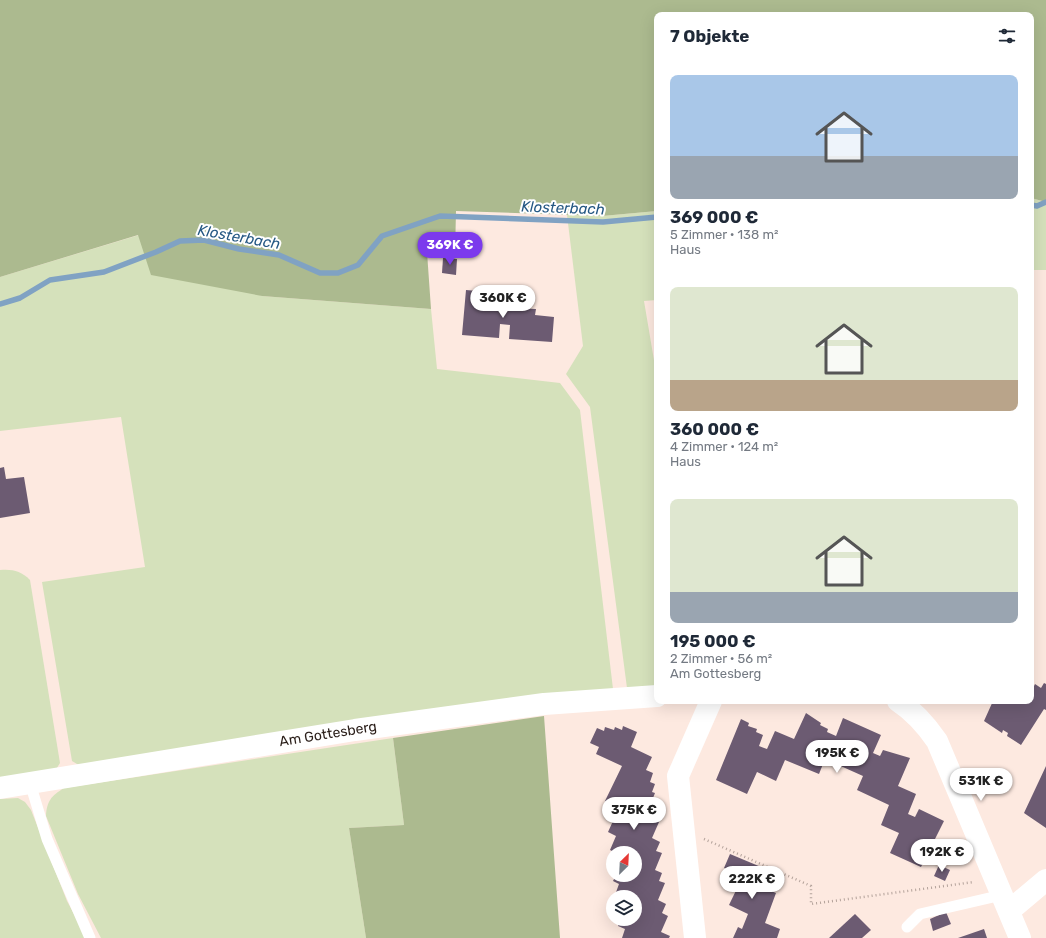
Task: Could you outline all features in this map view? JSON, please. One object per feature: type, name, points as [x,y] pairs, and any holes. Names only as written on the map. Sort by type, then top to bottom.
[{"type":"street","name":"Am Gottesberg","points":[[0,788],[355,730],[544,704],[654,696]]},
{"type":"street","points":[[695,938],[678,776],[709,704]]},
{"type":"street","points":[[903,704],[910,708],[924,722],[937,741],[1020,938]]},
{"type":"street","points":[[1002,895],[1046,880]]},
{"type":"lane","points":[[30,783],[47,839],[90,938]]},
{"type":"lane","points":[[907,927],[920,914],[1002,895]]},
{"type":"path","points":[[684,830],[811,886],[811,904],[1002,895]]},
{"type":"green space","points":[[0,0],[1046,0],[1046,202],[1034,199],[1034,12],[654,12],[654,211],[602,216],[456,211],[455,253],[427,252],[431,309],[262,296],[151,275],[138,235],[0,277]]},
{"type":"green space","points":[[1034,199],[1046,202],[1046,270],[1034,270]]},
{"type":"green space","points":[[654,211],[654,300],[644,301],[654,360],[654,686],[627,688],[590,407],[566,374],[583,346],[567,215],[602,216]]},
{"type":"green space","points":[[139,235],[262,296],[431,309],[437,369],[560,383],[580,410],[613,689],[82,767],[72,761],[42,582],[145,567],[121,417],[0,431],[0,277]]},
{"type":"green space","points":[[0,570],[16,571],[23,574],[30,580],[60,763],[55,771],[0,778]]},
{"type":"green space","points":[[544,716],[560,938],[366,938],[349,828],[404,825],[393,738]]},
{"type":"green space","points":[[393,738],[404,825],[349,828],[366,938],[101,938],[78,894],[46,816],[47,806],[50,799],[64,788]]},
{"type":"green space","points":[[18,798],[25,802],[31,810],[67,901],[87,938],[0,938],[0,799]]},
{"type":"building","points":[[443,258],[457,259],[456,275],[442,273]]},
{"type":"building","points":[[466,290],[502,293],[501,310],[511,311],[511,308],[536,309],[535,315],[554,317],[552,342],[509,339],[510,325],[500,324],[499,338],[462,335]]},
{"type":"building","points":[[4,467],[6,479],[24,477],[30,513],[0,518],[0,468]]},
{"type":"building","points":[[1044,683],[1046,684],[1046,710],[1044,709],[1021,745],[1007,736],[1008,733],[1003,730],[1002,733],[984,721],[992,704],[1034,704],[1034,686],[1035,684],[1041,688]]},
{"type":"building","points":[[806,713],[821,723],[820,725],[828,729],[827,732],[836,736],[843,718],[881,735],[873,753],[880,756],[883,750],[910,758],[898,786],[916,794],[908,814],[915,817],[919,809],[944,821],[921,867],[890,853],[899,833],[881,825],[889,805],[857,790],[863,776],[825,759],[819,774],[785,760],[776,781],[757,772],[747,794],[716,780],[741,719],[749,723],[748,726],[757,729],[756,732],[763,735],[759,746],[767,749],[775,731],[794,739]]},
{"type":"building","points":[[623,726],[637,732],[631,747],[652,757],[646,770],[653,773],[650,782],[655,784],[652,792],[655,793],[649,808],[658,812],[654,820],[659,822],[652,838],[660,842],[656,851],[662,853],[655,870],[662,873],[659,881],[665,883],[658,900],[666,904],[662,913],[668,916],[661,932],[670,936],[669,938],[622,938],[625,929],[618,926],[642,926],[642,890],[617,890],[619,884],[615,882],[642,882],[642,846],[612,846],[616,836],[608,832],[613,821],[607,818],[613,804],[605,801],[622,766],[596,754],[599,747],[590,743],[597,728],[604,731],[605,727],[614,730],[615,727],[622,730]]},
{"type":"building","points":[[1046,766],[1046,828],[1024,813]]},
{"type":"building","points":[[730,854],[768,870],[761,887],[776,893],[765,923],[780,929],[777,938],[733,938],[738,927],[742,929],[748,914],[729,905],[743,876],[724,868]]},
{"type":"building","points":[[939,865],[950,870],[945,881],[934,876]]},
{"type":"building","points":[[946,912],[951,924],[933,931],[930,919]]},
{"type":"building","points":[[855,914],[871,930],[862,938],[829,938]]},
{"type":"building","points":[[984,929],[987,938],[958,938]]},
{"type":"waterway","name":"Klosterbach","points":[[1034,206],[1037,206],[1046,202]]},
{"type":"waterway","name":"Klosterbach","points":[[0,304],[20,298],[50,280],[104,272],[180,241],[204,240],[239,249],[279,255],[320,273],[338,273],[358,265],[382,236],[440,216],[603,222],[654,217]]}]
